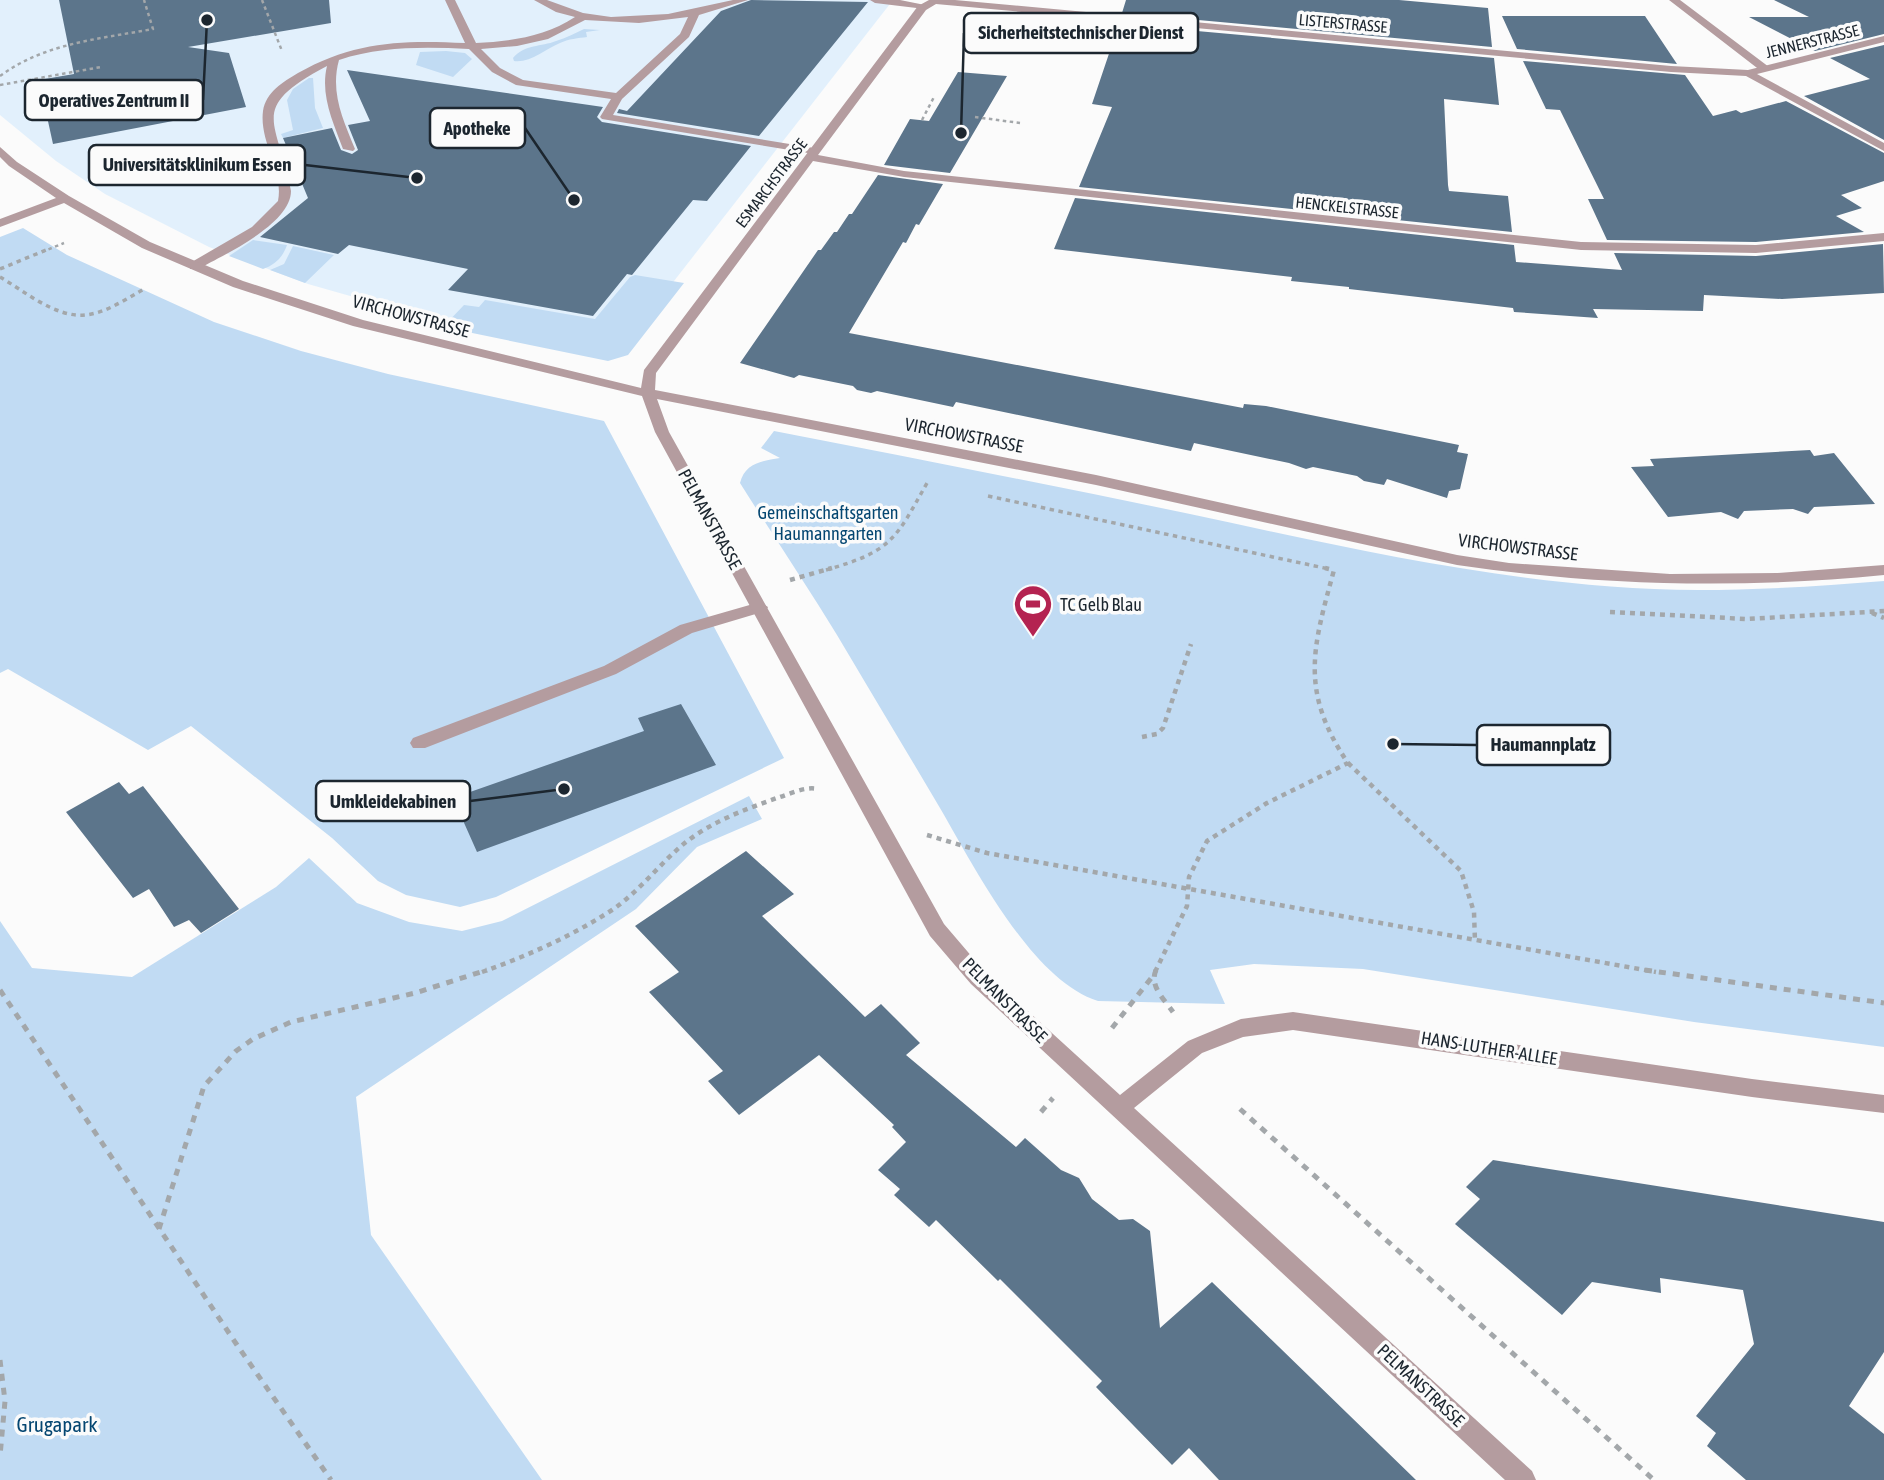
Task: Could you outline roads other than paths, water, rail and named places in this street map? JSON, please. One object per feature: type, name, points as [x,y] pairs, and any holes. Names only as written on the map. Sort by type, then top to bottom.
[{"type":"street","points":[[450,0],[471,46],[496,70],[520,83],[618,97],[685,35],[694,14]]},
{"type":"street","points":[[539,0],[549,7],[584,16],[640,19],[694,14],[743,0]]},
{"type":"street","name":"LISTERSTRASSE","points":[[875,0],[932,2],[1671,69],[1748,73]]},
{"type":"street","points":[[1674,0],[1765,69]]},
{"type":"street","name":"ESMARCHSTRASSE","points":[[648,394],[649,373],[811,154],[932,2]]},
{"type":"street","points":[[194,267],[246,236],[266,221],[284,200],[285,187],[266,120],[268,103],[285,84],[334,58],[356,50],[385,44],[515,44],[541,40],[584,16]]},
{"type":"street","name":"JENNERSTRASSE","points":[[1748,73],[1884,39]]},
{"type":"street","points":[[334,58],[329,73],[332,103],[349,149]]},
{"type":"street","points":[[1748,73],[1884,148]]},
{"type":"street","name":"HENCKELSTRASSE","points":[[618,97],[606,117],[811,154],[904,174],[1581,246],[1756,249],[1884,237]]},
{"type":"street","name":"VIRCHOWSTRASSE","points":[[0,150],[13,164],[65,199],[194,267],[358,323],[648,394],[1096,480],[1457,560],[1513,569],[1674,579],[1814,576],[1884,570]]},
{"type":"street","points":[[0,223],[65,199]]},
{"type":"street","name":"PELMANSTRASSE","points":[[648,394],[662,432],[937,930],[978,978],[1523,1480]]},
{"type":"street","points":[[419,743],[610,670],[685,629],[760,607]]},
{"type":"street","name":"HANS-LUTHER-ALLEE","points":[[1119,1108],[1195,1047],[1241,1028],[1293,1021],[1752,1088],[1884,1104]]},
{"type":"place","name":"Operatives Zentrum II","points":[[207,20]]},
{"type":"place","name":"Sicherheitstechnischer Dienst","points":[[961,133]]},
{"type":"place","name":"Universitätsklinikum Essen","points":[[417,178]]},
{"type":"place","name":"Apotheke","points":[[574,200]]},
{"type":"place","name":"TC Gelb Blau","points":[[1033,638]]},
{"type":"place","name":"Haumannplatz","points":[[1393,744]]},
{"type":"place","name":"Umkleidekabinen","points":[[564,789]]},
{"type":"park label","name":"Gemeinschaftsgarten Haumanngarten","points":[[828,522]]},
{"type":"park label","name":"Grugapark","points":[[57,1424]]}]
